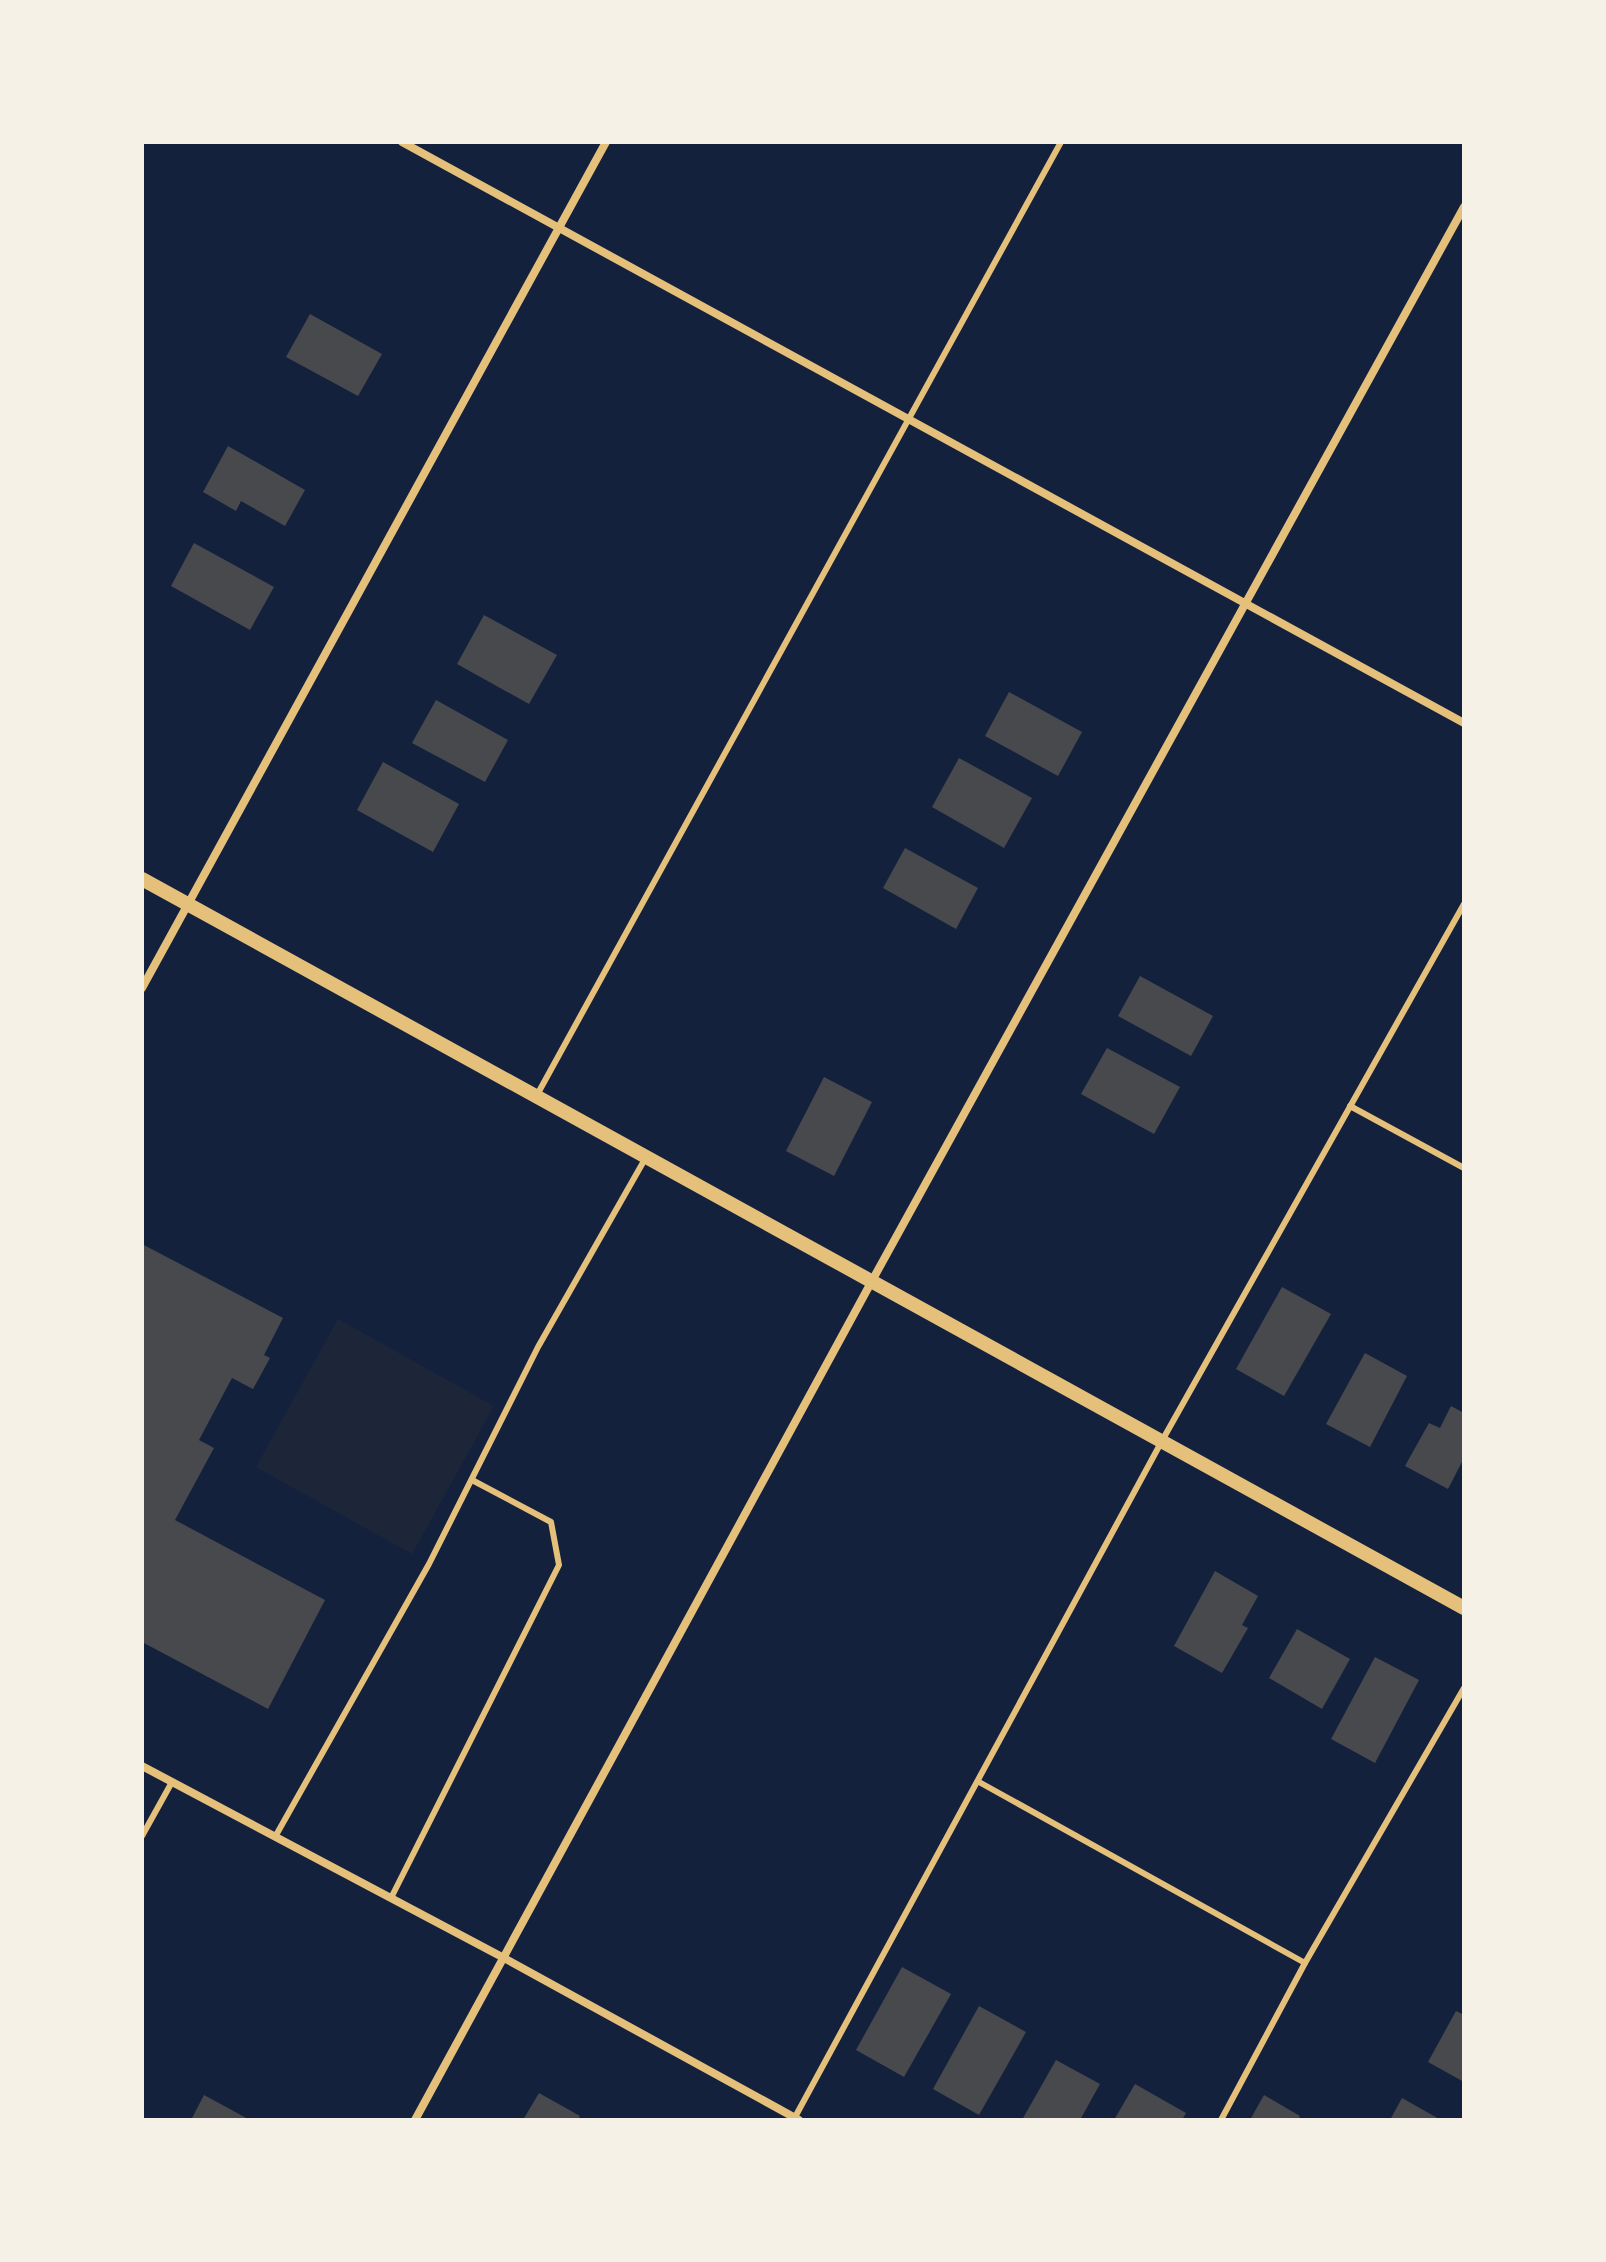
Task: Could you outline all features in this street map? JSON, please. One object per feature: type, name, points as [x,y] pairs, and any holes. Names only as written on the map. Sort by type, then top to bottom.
[{"type":"street","points":[[402,142],[1464,723]]},
{"type":"street","points":[[142,988],[606,142]]},
{"type":"street","points":[[415,2120],[873,1279],[1464,207]]},
{"type":"street","points":[[142,879],[873,1279],[1464,1608]]},
{"type":"street","points":[[142,1766],[504,1958],[796,2119]]},
{"type":"lane","points":[[537,1095],[1061,142]]},
{"type":"lane","points":[[796,2119],[1163,1439],[1464,904]]},
{"type":"lane","points":[[1350,1106],[1464,1168]]},
{"type":"lane","points":[[275,1837],[429,1564],[538,1347],[647,1156]]},
{"type":"lane","points":[[391,1898],[559,1565],[551,1522],[472,1480]]},
{"type":"lane","points":[[1221,2120],[1305,1963],[1464,1688]]},
{"type":"lane","points":[[142,1836],[172,1782]]},
{"type":"lane","points":[[979,1782],[1305,1963]]},
{"type":"shaded area","points":[[338,1319],[494,1406],[412,1554],[256,1467]]},
{"type":"building","points":[[310,314],[382,354],[358,396],[286,357]]},
{"type":"building","points":[[228,446],[305,490],[285,526],[241,501],[236,511],[203,492]]},
{"type":"building","points":[[194,543],[274,587],[250,630],[171,586]]},
{"type":"building","points":[[484,615],[557,655],[529,704],[457,664]]},
{"type":"building","points":[[1009,692],[1082,732],[1058,776],[985,736]]},
{"type":"building","points":[[436,700],[508,740],[485,782],[412,743]]},
{"type":"building","points":[[959,758],[1032,798],[1004,848],[932,807]]},
{"type":"building","points":[[383,762],[459,804],[433,852],[357,810]]},
{"type":"building","points":[[905,848],[978,888],[956,929],[883,888]]},
{"type":"building","points":[[1140,976],[1213,1016],[1191,1056],[1118,1016]]},
{"type":"building","points":[[1107,1048],[1180,1087],[1154,1134],[1081,1094]]},
{"type":"building","points":[[824,1077],[872,1102],[834,1176],[786,1151]]},
{"type":"building","points":[[142,1244],[283,1318],[264,1355],[270,1358],[253,1389],[232,1378],[199,1440],[214,1448],[175,1520],[325,1600],[268,1709],[142,1642]]},
{"type":"building","points":[[1282,1287],[1331,1314],[1284,1396],[1236,1369]]},
{"type":"building","points":[[1365,1353],[1407,1376],[1370,1447],[1326,1424]]},
{"type":"building","points":[[1451,1406],[1464,1413],[1464,1458],[1448,1489],[1405,1466],[1429,1423],[1440,1428]]},
{"type":"building","points":[[1215,1571],[1258,1596],[1242,1625],[1248,1628],[1222,1673],[1174,1646]]},
{"type":"building","points":[[1297,1629],[1350,1659],[1322,1709],[1269,1678]]},
{"type":"building","points":[[1375,1657],[1419,1680],[1375,1763],[1331,1739]]},
{"type":"building","points":[[902,1967],[951,1994],[904,2077],[856,2050]]},
{"type":"building","points":[[979,2006],[1026,2032],[979,2115],[933,2089]]},
{"type":"building","points":[[1456,2011],[1464,2015],[1464,2082],[1428,2062]]},
{"type":"building","points":[[1056,2060],[1100,2084],[1080,2120],[1022,2120]]},
{"type":"building","points":[[1135,2084],[1186,2113],[1182,2120],[1114,2120]]},
{"type":"building","points":[[539,2093],[580,2116],[578,2120],[523,2120]]},
{"type":"building","points":[[204,2095],[250,2120],[191,2120]]},
{"type":"building","points":[[1264,2095],[1300,2116],[1298,2120],[1250,2120]]},
{"type":"building","points":[[1402,2098],[1441,2120],[1390,2120]]}]
